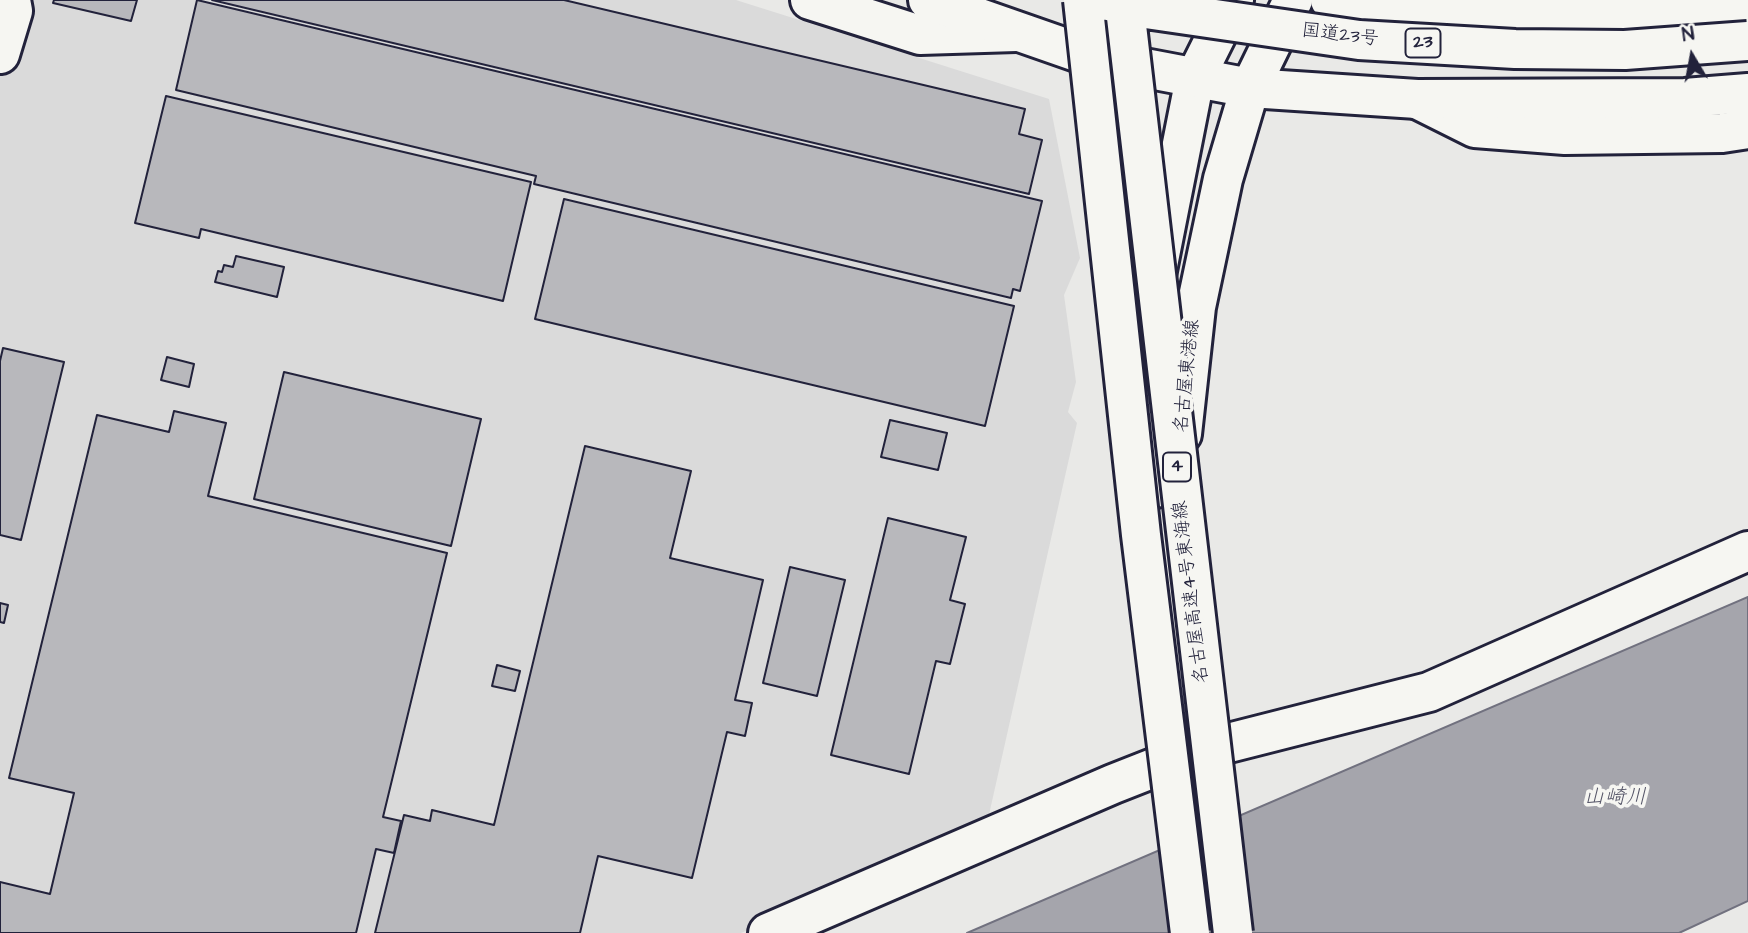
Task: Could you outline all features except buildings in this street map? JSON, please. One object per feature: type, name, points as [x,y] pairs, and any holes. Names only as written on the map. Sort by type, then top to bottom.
[{"type":"main road","points":[[0,54],[13,11],[11,0]]},
{"type":"main road","points":[[810,0],[920,35],[1016,32]]},
{"type":"main road","points":[[928,0],[1097,59],[1250,88],[1416,99],[1685,98],[1748,93]]},
{"type":"main road","name":"4","points":[[1083,0],[1143,549],[1190,933]]},
{"type":"main road","name":"国道23号","points":[[1101,0],[1359,40],[1515,49],[1625,50],[1748,41]]},
{"type":"main road","name":"名古屋高速4号東海線","points":[[1124,0],[1234,933]]},
{"type":"main road","name":"名古屋東港線","points":[[1223,933],[1192,765],[1154,512],[1147,382],[1147,316],[1195,78],[1234,0]]},
{"type":"main road","name":"名古屋東港線","points":[[1200,933],[1175,498],[1196,307],[1223,179],[1250,88],[1293,0]]},
{"type":"main road","name":"国道23号","points":[[1331,0],[1492,13],[1619,13],[1748,6]]},
{"type":"main road","points":[[1416,99],[1475,128],[1565,135],[1722,133],[1748,129]]},
{"type":"main road","points":[[768,933],[1100,789],[1192,765],[1429,692],[1748,551]]},
{"type":"shaded area","points":[[0,0],[736,0],[1049,99],[1080,258],[1064,295],[1076,382],[1068,412],[1077,423],[986,828],[741,933],[0,933]]},
{"type":"water","name":"山崎川","points":[[1748,597],[1748,901],[1679,933],[967,933]]}]
